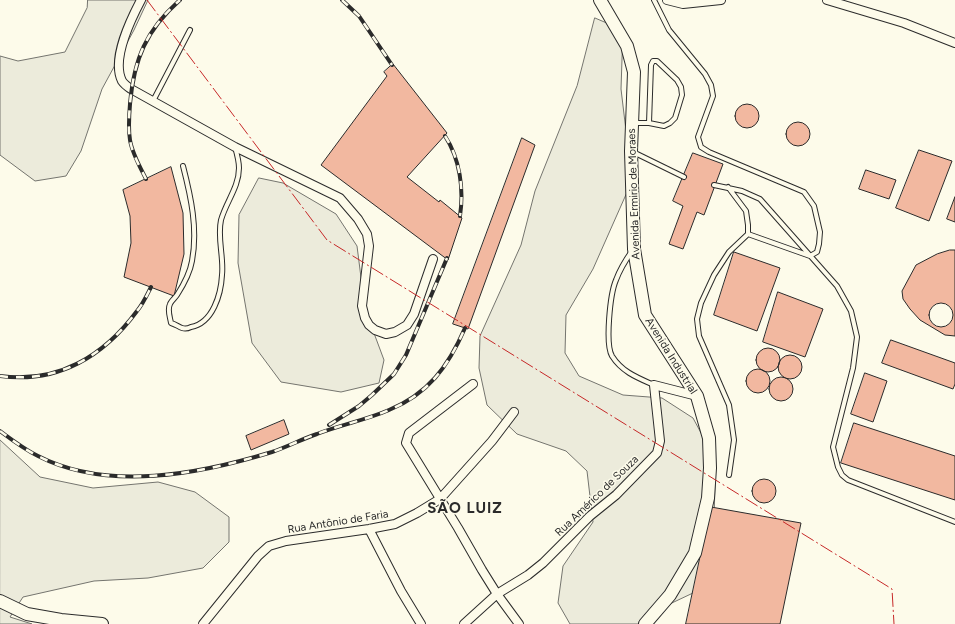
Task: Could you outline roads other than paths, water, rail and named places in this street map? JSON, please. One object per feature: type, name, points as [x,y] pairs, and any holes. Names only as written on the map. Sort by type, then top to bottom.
[{"type":"main road","name":"Avenida Ermirio de Moraes","points":[[600,0],[627,46],[634,72],[631,151],[634,249],[645,315]]},
{"type":"main road","name":"Avenida Industrial","points":[[645,315],[697,396],[709,438],[710,468],[708,498],[695,552],[670,595],[647,622]]},
{"type":"main road","points":[[0,601],[27,614],[61,620],[102,624]]},
{"type":"street","points":[[141,0],[120,52],[119,69],[122,81],[131,90],[235,147],[340,198],[358,219],[367,234],[369,246],[362,306],[365,318],[369,325],[386,334],[395,332],[407,325],[414,314],[434,259]]},
{"type":"street","points":[[667,0],[683,4],[721,0]]},
{"type":"street","points":[[827,0],[904,23],[955,43]]},
{"type":"street","points":[[474,384],[409,433],[406,443],[497,594],[519,624]]},
{"type":"street","points":[[654,385],[697,396]]},
{"type":"street","name":"Rua Américo de Souza","points":[[464,624],[497,594],[528,575],[542,563],[590,516],[616,495],[657,453],[660,441],[654,385]]},
{"type":"street","name":"Rua Antônio de Faria","points":[[203,624],[258,556],[269,546],[286,541],[395,524],[440,499],[487,446],[514,412]]},
{"type":"street","points":[[368,529],[401,591],[421,624]]},
{"type":"lane","points":[[654,0],[669,30],[705,74],[711,85],[713,96],[698,137],[701,147],[708,152],[804,192],[814,206],[820,232],[817,252],[810,256],[748,234]]},
{"type":"lane","points":[[153,101],[190,30]]},
{"type":"lane","points":[[632,123],[649,123],[664,126],[675,118],[682,95],[681,88],[677,80],[657,61],[653,61],[651,64],[649,123]]},
{"type":"lane","points":[[183,166],[190,192],[194,218],[194,249],[189,274],[177,295],[169,305],[169,314],[171,322],[183,328],[194,327],[204,322],[213,310],[219,295],[222,276],[220,233],[221,221],[228,202],[236,187],[239,168],[235,147]]},
{"type":"lane","points":[[631,151],[684,177]]},
{"type":"lane","points":[[714,185],[742,191],[760,199],[837,286],[852,311],[857,337],[853,368],[833,447],[838,467],[842,474],[848,480],[955,522]]},
{"type":"lane","points":[[728,187],[746,211],[748,234],[729,252],[714,275],[701,303],[697,319],[699,336],[729,405],[734,440],[729,475]]},
{"type":"lane","points":[[634,249],[622,264],[615,282],[608,327],[609,342],[612,356],[628,374],[654,385]]},
{"type":"railway","points":[[146,179],[134,155],[129,136],[132,88],[139,59],[150,34],[168,11],[180,0]]},
{"type":"railway","points":[[342,0],[359,16],[392,65]]},
{"type":"railway","points":[[445,136],[454,154],[460,174],[460,216]]},
{"type":"railway","points":[[329,425],[359,406],[394,374],[406,355],[447,258]]},
{"type":"railway","points":[[0,376],[41,376],[60,371],[78,363],[110,341],[124,327],[141,305],[151,287]]},
{"type":"railway","points":[[0,431],[38,456],[65,467],[94,474],[154,476],[215,467],[272,452],[306,438],[380,414],[403,403],[415,396],[435,378],[444,367],[465,328]]},
{"type":"district","name":"SÃO LUIZ","points":[[465,509]]}]
